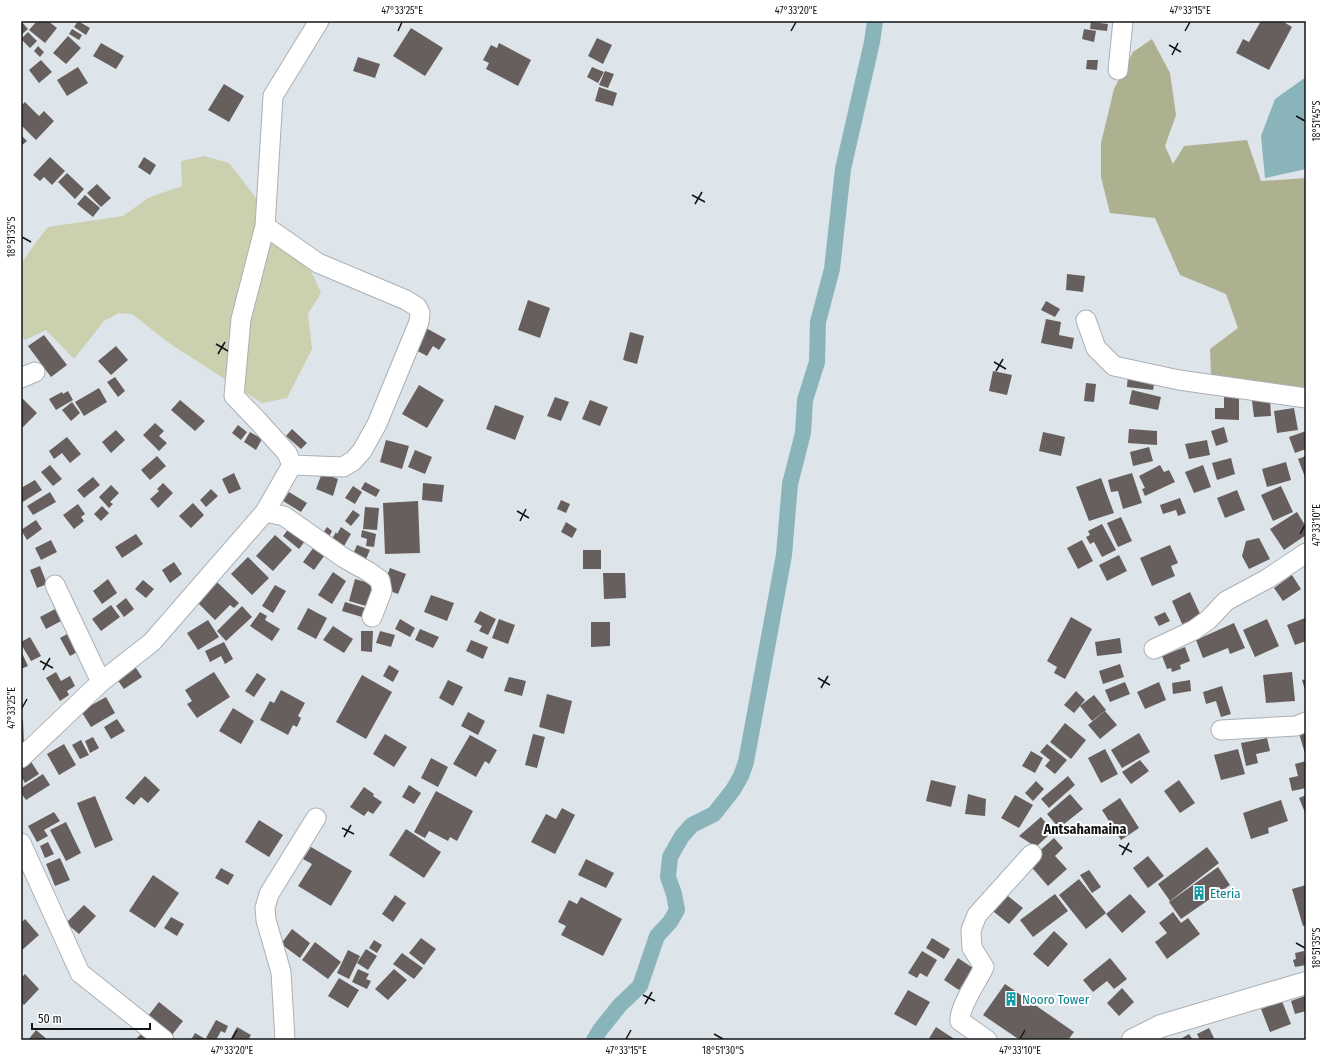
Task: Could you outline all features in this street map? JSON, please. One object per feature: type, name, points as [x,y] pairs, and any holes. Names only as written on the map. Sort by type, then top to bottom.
[{"type":"main road","points":[[1133,1040],[1161,1026],[1306,983]]},
{"type":"street","points":[[292,465],[287,453],[234,396],[241,319],[265,226],[274,96],[319,21]]},
{"type":"street","points":[[1118,70],[1123,21]]},
{"type":"street","points":[[265,226],[318,263],[406,300],[417,308],[420,313],[419,322],[377,424],[362,451],[353,461],[343,467],[292,465]]},
{"type":"street","points":[[1086,320],[1096,348],[1114,366],[1179,380],[1306,398]]},
{"type":"street","points":[[21,758],[101,682],[152,642],[265,512],[292,465]]},
{"type":"street","points":[[265,512],[284,516],[344,558],[380,580],[382,591],[372,617]]},
{"type":"street","points":[[1154,648],[1194,630],[1208,620],[1226,601],[1267,579],[1306,554]]},
{"type":"street","points":[[55,585],[101,682]]},
{"type":"street","points":[[1221,730],[1296,726],[1306,722]]},
{"type":"street","points":[[285,1040],[281,972],[266,920],[265,908],[269,894],[316,818]]},
{"type":"street","points":[[21,842],[80,973],[164,1040]]},
{"type":"street","points":[[987,1040],[960,1021],[960,1016],[971,990],[984,967],[972,948],[971,930],[977,915],[1032,854]]},
{"type":"green space","points":[[1152,39],[1170,73],[1176,115],[1165,146],[1173,164],[1184,146],[1247,140],[1261,181],[1306,178],[1306,391],[1244,379],[1211,375],[1210,349],[1238,328],[1226,294],[1180,275],[1155,218],[1110,213],[1101,177],[1101,143],[1114,89],[1133,52]]},
{"type":"green space","points":[[204,156],[229,163],[309,266],[321,293],[308,314],[312,349],[287,398],[262,403],[169,343],[132,314],[119,313],[104,321],[74,359],[46,330],[25,340],[21,335],[21,264],[48,227],[123,216],[148,198],[182,186],[181,161]]},
{"type":"water","points":[[1306,77],[1306,169],[1265,178],[1261,136],[1275,99]]},
{"type":"building","points":[[21,21],[28,29],[21,35]]},
{"type":"building","points":[[37,21],[48,21],[57,28],[45,43],[29,30]]},
{"type":"building","points":[[78,21],[90,28],[86,35],[74,27]]},
{"type":"building","points":[[1261,21],[1282,21],[1292,27],[1269,70],[1236,53],[1243,39],[1249,42]]},
{"type":"building","points":[[1091,22],[1108,24],[1107,31],[1090,29]]},
{"type":"building","points":[[411,28],[443,48],[425,76],[393,56]]},
{"type":"building","points":[[72,29],[82,35],[79,40],[69,34]]},
{"type":"building","points":[[1084,29],[1096,31],[1094,42],[1082,39]]},
{"type":"building","points":[[28,32],[37,41],[30,48],[21,39]]},
{"type":"building","points":[[68,36],[81,48],[66,64],[53,53]]},
{"type":"building","points":[[597,38],[612,45],[603,64],[588,56]]},
{"type":"building","points":[[101,43],[124,56],[116,69],[93,56]]},
{"type":"building","points":[[499,43],[531,60],[518,86],[486,69],[489,63],[483,60],[491,45],[497,48]]},
{"type":"building","points":[[38,46],[44,52],[40,57],[34,51]]},
{"type":"building","points":[[358,57],[380,64],[375,78],[353,71]]},
{"type":"building","points":[[41,60],[52,72],[39,83],[29,70]]},
{"type":"building","points":[[1087,60],[1098,60],[1097,70],[1086,69]]},
{"type":"building","points":[[78,67],[88,83],[67,96],[57,80]]},
{"type":"building","points":[[592,67],[604,72],[598,83],[587,77]]},
{"type":"building","points":[[605,71],[614,74],[608,88],[599,85]]},
{"type":"building","points":[[224,84],[244,96],[229,122],[208,110]]},
{"type":"building","points":[[599,87],[617,93],[613,106],[595,101]]},
{"type":"building","points":[[25,102],[39,116],[44,111],[54,121],[36,140],[21,125],[21,106]]},
{"type":"building","points":[[21,135],[27,141],[21,146]]},
{"type":"building","points":[[50,157],[65,171],[52,185],[44,177],[40,181],[33,175]]},
{"type":"building","points":[[144,157],[156,165],[150,175],[138,167]]},
{"type":"building","points":[[67,173],[84,189],[75,199],[58,182]]},
{"type":"building","points":[[97,184],[111,198],[101,207],[87,193]]},
{"type":"building","points":[[85,195],[100,208],[93,217],[77,204]]},
{"type":"building","points":[[1067,274],[1085,276],[1083,292],[1066,290]]},
{"type":"building","points":[[528,300],[550,308],[540,338],[518,330]]},
{"type":"building","points":[[1046,301],[1060,309],[1055,317],[1041,310]]},
{"type":"building","points":[[1046,319],[1061,322],[1059,335],[1074,338],[1072,349],[1041,343]]},
{"type":"building","points":[[426,328],[446,339],[439,350],[433,346],[427,356],[410,347]]},
{"type":"building","points":[[630,332],[644,336],[637,364],[623,360]]},
{"type":"building","points":[[44,335],[67,365],[51,377],[28,346]]},
{"type":"building","points":[[116,346],[128,360],[111,375],[98,361]]},
{"type":"building","points":[[993,371],[1012,375],[1007,395],[989,391]]},
{"type":"building","points":[[1128,374],[1155,378],[1153,390],[1127,387]]},
{"type":"building","points":[[115,377],[125,391],[118,397],[107,382]]},
{"type":"building","points":[[1086,383],[1096,384],[1094,402],[1084,401]]},
{"type":"building","points":[[419,385],[444,400],[427,428],[402,414]]},
{"type":"building","points":[[99,388],[107,402],[84,416],[75,402]]},
{"type":"building","points":[[1132,390],[1161,397],[1158,410],[1129,404]]},
{"type":"building","points":[[68,391],[73,400],[56,410],[49,399],[62,392],[63,394]]},
{"type":"building","points":[[21,397],[37,413],[23,427],[21,425]]},
{"type":"building","points":[[555,397],[569,402],[561,421],[547,416]]},
{"type":"building","points":[[1224,397],[1239,398],[1239,420],[1215,419],[1215,408],[1224,408]]},
{"type":"building","points":[[180,400],[205,421],[195,431],[171,410]]},
{"type":"building","points":[[590,400],[608,407],[600,426],[582,419]]},
{"type":"building","points":[[1270,400],[1271,416],[1254,417],[1252,401]]},
{"type":"building","points":[[72,402],[80,413],[71,421],[62,410]]},
{"type":"building","points":[[495,405],[524,416],[515,440],[486,429]]},
{"type":"building","points":[[1294,408],[1298,430],[1277,433],[1274,411]]},
{"type":"building","points":[[155,423],[164,431],[159,436],[167,443],[159,451],[143,435]]},
{"type":"building","points":[[238,425],[247,432],[241,440],[232,433]]},
{"type":"building","points":[[1224,427],[1228,442],[1216,446],[1211,431]]},
{"type":"building","points":[[292,429],[307,443],[301,449],[286,436]]},
{"type":"building","points":[[1129,429],[1157,431],[1157,445],[1128,443]]},
{"type":"building","points":[[116,430],[125,440],[111,453],[102,442]]},
{"type":"building","points":[[1306,431],[1306,449],[1295,453],[1289,437]]},
{"type":"building","points":[[250,432],[262,439],[256,450],[244,442]]},
{"type":"building","points":[[1043,432],[1065,437],[1061,456],[1039,451]]},
{"type":"building","points":[[67,437],[81,454],[70,463],[62,453],[54,459],[49,451]]},
{"type":"building","points":[[386,440],[409,446],[402,469],[380,462]]},
{"type":"building","points":[[1207,440],[1210,455],[1189,459],[1185,444]]},
{"type":"building","points":[[1149,447],[1153,461],[1133,466],[1130,452]]},
{"type":"building","points":[[415,450],[432,457],[425,474],[408,467]]},
{"type":"building","points":[[157,456],[166,466],[150,480],[141,470]]},
{"type":"building","points":[[1306,456],[1306,477],[1305,477],[1298,459]]},
{"type":"building","points":[[1231,458],[1235,474],[1217,480],[1212,463]]},
{"type":"building","points":[[1286,462],[1291,480],[1267,487],[1262,469]]},
{"type":"building","points":[[50,465],[62,479],[53,486],[41,472]]},
{"type":"building","points":[[1160,465],[1164,472],[1169,470],[1175,482],[1145,496],[1142,489],[1145,488],[1139,476]]},
{"type":"building","points":[[1203,465],[1211,487],[1194,493],[1185,472]]},
{"type":"building","points":[[234,473],[241,489],[229,494],[222,479]]},
{"type":"building","points":[[322,473],[338,479],[333,496],[316,489]]},
{"type":"building","points":[[1132,473],[1142,503],[1123,509],[1118,491],[1111,492],[1108,480]]},
{"type":"building","points":[[93,477],[100,485],[84,498],[77,490]]},
{"type":"building","points":[[1101,478],[1114,513],[1089,521],[1076,487]]},
{"type":"building","points":[[35,480],[42,490],[21,503],[21,488]]},
{"type":"building","points":[[365,482],[380,490],[376,497],[361,489]]},
{"type":"building","points":[[163,483],[173,493],[158,508],[150,499],[159,491],[157,489]]},
{"type":"building","points":[[423,483],[444,485],[442,502],[422,500]]},
{"type":"building","points":[[111,485],[119,493],[110,502],[113,504],[109,508],[99,497]]},
{"type":"building","points":[[353,486],[362,492],[355,504],[345,498]]},
{"type":"building","points":[[1281,486],[1293,512],[1273,521],[1261,495]]},
{"type":"building","points":[[211,489],[218,496],[206,507],[200,500]]},
{"type":"building","points":[[1237,490],[1245,510],[1225,518],[1217,498]]},
{"type":"building","points":[[50,492],[56,502],[33,515],[27,506]]},
{"type":"building","points":[[289,492],[307,503],[301,512],[283,501]]},
{"type":"building","points":[[1180,498],[1186,513],[1178,516],[1176,510],[1163,514],[1160,505]]},
{"type":"building","points":[[561,500],[570,504],[566,513],[557,509]]},
{"type":"building","points":[[418,501],[420,553],[385,554],[383,503]]},
{"type":"building","points":[[193,503],[204,515],[191,528],[179,516]]},
{"type":"building","points":[[78,504],[85,514],[81,517],[84,521],[74,529],[63,515]]},
{"type":"building","points":[[102,506],[109,513],[101,521],[94,514]]},
{"type":"building","points":[[365,507],[379,508],[377,530],[363,529]]},
{"type":"building","points":[[353,510],[360,515],[351,526],[345,521]]},
{"type":"building","points":[[1297,512],[1306,527],[1306,535],[1284,550],[1270,529]]},
{"type":"building","points":[[1121,517],[1132,541],[1118,547],[1107,523]]},
{"type":"building","points":[[36,520],[42,529],[27,540],[21,530]]},
{"type":"building","points":[[566,522],[577,529],[572,538],[561,532]]},
{"type":"building","points":[[292,524],[308,537],[299,549],[283,536]]},
{"type":"building","points":[[1102,524],[1116,550],[1102,557],[1094,542],[1090,544],[1086,537],[1090,535],[1088,531]]},
{"type":"building","points":[[327,527],[332,531],[329,537],[323,533]]},
{"type":"building","points":[[341,527],[351,534],[344,546],[332,539]]},
{"type":"building","points":[[362,530],[376,534],[374,547],[366,546],[367,539],[361,537]]},
{"type":"building","points":[[136,534],[143,544],[122,558],[115,547]]},
{"type":"building","points":[[275,535],[292,550],[273,571],[256,556]]},
{"type":"building","points":[[1259,538],[1270,559],[1249,569],[1242,556],[1246,541]]},
{"type":"building","points":[[51,540],[57,552],[41,560],[35,548]]},
{"type":"building","points":[[1082,540],[1093,561],[1078,569],[1067,548]]},
{"type":"building","points":[[316,544],[327,552],[314,570],[303,562]]},
{"type":"building","points":[[357,545],[370,550],[366,559],[353,554]]},
{"type":"building","points":[[1170,545],[1178,563],[1171,566],[1175,576],[1152,586],[1140,558]]},
{"type":"building","points":[[583,550],[601,550],[601,569],[583,569]]},
{"type":"building","points":[[1119,555],[1127,571],[1107,581],[1099,565]]},
{"type":"building","points":[[248,557],[269,578],[252,595],[231,574]]},
{"type":"building","points":[[174,562],[182,574],[170,583],[162,570]]},
{"type":"building","points":[[40,566],[47,584],[37,588],[30,570]]},
{"type":"building","points":[[390,568],[406,574],[398,594],[382,588]]},
{"type":"building","points":[[333,572],[346,581],[332,604],[318,595]]},
{"type":"building","points":[[603,573],[625,573],[626,598],[604,599]]},
{"type":"building","points":[[1292,575],[1301,589],[1283,601],[1274,588]]},
{"type":"building","points":[[108,579],[117,593],[102,604],[93,591]]},
{"type":"building","points":[[355,579],[373,584],[366,606],[349,601]]},
{"type":"building","points":[[143,580],[154,589],[146,598],[135,589]]},
{"type":"building","points":[[217,582],[239,603],[234,608],[230,605],[215,620],[198,603]]},
{"type":"building","points":[[275,585],[286,591],[273,613],[262,606]]},
{"type":"building","points":[[1190,592],[1202,618],[1183,626],[1172,601]]},
{"type":"building","points":[[431,595],[454,603],[447,621],[424,612]]},
{"type":"building","points":[[126,598],[134,609],[124,617],[116,606]]},
{"type":"building","points":[[345,602],[365,608],[362,617],[342,611]]},
{"type":"building","points":[[111,605],[120,617],[101,631],[92,619]]},
{"type":"building","points":[[242,606],[252,617],[226,641],[217,631]]},
{"type":"building","points":[[57,608],[63,620],[46,629],[40,617]]},
{"type":"building","points":[[308,608],[327,618],[316,639],[297,629]]},
{"type":"building","points":[[480,611],[496,619],[488,635],[479,631],[482,626],[474,622]]},
{"type":"building","points":[[260,612],[267,616],[265,620],[280,629],[272,641],[250,626]]},
{"type":"building","points":[[1165,612],[1170,621],[1159,626],[1154,617]]},
{"type":"building","points":[[1071,617],[1092,629],[1065,679],[1054,673],[1057,667],[1047,661]]},
{"type":"building","points":[[1305,618],[1306,641],[1295,645],[1287,625]]},
{"type":"building","points":[[400,619],[415,628],[410,637],[395,629]]},
{"type":"building","points":[[499,619],[515,625],[508,644],[492,638]]},
{"type":"building","points":[[1267,619],[1279,646],[1255,657],[1243,630]]},
{"type":"building","points":[[208,620],[219,637],[198,650],[187,633]]},
{"type":"building","points":[[591,622],[610,622],[610,646],[591,647]]},
{"type":"building","points":[[1234,623],[1245,648],[1230,654],[1228,648],[1203,658],[1196,640]]},
{"type":"building","points":[[333,626],[353,639],[344,653],[323,640]]},
{"type":"building","points":[[420,629],[439,637],[433,648],[415,640]]},
{"type":"building","points":[[73,631],[83,649],[70,656],[60,638]]},
{"type":"building","points":[[361,631],[373,631],[372,652],[361,651]]},
{"type":"building","points":[[380,631],[395,635],[391,647],[376,643]]},
{"type":"building","points":[[30,637],[41,656],[31,661],[21,644],[21,642]]},
{"type":"building","points":[[1120,638],[1122,653],[1097,656],[1095,642]]},
{"type":"building","points":[[471,640],[488,647],[483,659],[466,651]]},
{"type":"building","points":[[224,642],[233,659],[225,664],[221,656],[210,662],[205,651]]},
{"type":"building","points":[[1185,647],[1190,661],[1180,665],[1181,669],[1172,672],[1171,668],[1167,669],[1162,656]]},
{"type":"building","points":[[21,651],[28,666],[21,669]]},
{"type":"building","points":[[1120,664],[1124,677],[1103,684],[1099,671]]},
{"type":"building","points":[[134,665],[142,677],[124,689],[116,678]]},
{"type":"building","points":[[389,665],[399,671],[393,682],[383,676]]},
{"type":"building","points":[[56,672],[61,681],[70,676],[75,686],[67,691],[69,695],[60,701],[46,678]]},
{"type":"building","points":[[214,672],[230,697],[197,718],[187,704],[192,701],[185,690]]},
{"type":"building","points":[[1292,672],[1295,701],[1266,703],[1263,675]]},
{"type":"building","points":[[257,673],[266,679],[254,697],[245,691]]},
{"type":"building","points":[[362,675],[392,692],[366,739],[336,722]]},
{"type":"building","points":[[509,677],[526,681],[522,696],[504,691]]},
{"type":"building","points":[[1306,679],[1306,693],[1302,680]]},
{"type":"building","points":[[448,680],[463,687],[453,706],[439,698]]},
{"type":"building","points":[[1190,680],[1191,691],[1173,694],[1172,683]]},
{"type":"building","points":[[1125,682],[1130,694],[1110,702],[1105,690]]},
{"type":"building","points":[[1159,682],[1166,700],[1145,709],[1137,692]]},
{"type":"building","points":[[1222,686],[1231,714],[1221,717],[1216,701],[1206,704],[1203,692]]},
{"type":"building","points":[[281,690],[305,703],[298,716],[301,718],[297,727],[293,725],[288,735],[260,720],[270,701],[274,703]]},
{"type":"building","points":[[1076,691],[1085,700],[1074,713],[1064,705]]},
{"type":"building","points":[[547,694],[572,701],[564,734],[539,727]]},
{"type":"building","points":[[1094,695],[1106,710],[1092,721],[1080,706]]},
{"type":"building","points":[[106,697],[115,713],[91,727],[81,711]]},
{"type":"building","points":[[233,708],[254,721],[241,744],[219,731]]},
{"type":"building","points":[[1105,711],[1117,725],[1100,739],[1088,725]]},
{"type":"building","points":[[468,712],[485,721],[478,735],[461,726]]},
{"type":"building","points":[[117,719],[125,731],[111,739],[104,727]]},
{"type":"building","points":[[21,720],[23,720],[24,747],[21,747]]},
{"type":"building","points":[[1065,723],[1086,740],[1071,759],[1050,742]]},
{"type":"building","points":[[1306,728],[1306,757],[1298,730]]},
{"type":"building","points":[[1139,733],[1150,752],[1122,768],[1111,750]]},
{"type":"building","points":[[385,734],[407,747],[394,767],[373,754]]},
{"type":"building","points":[[533,734],[545,737],[537,768],[525,765]]},
{"type":"building","points":[[470,735],[497,750],[489,764],[485,761],[476,777],[453,764]]},
{"type":"building","points":[[93,737],[99,748],[90,753],[85,741]]},
{"type":"building","points":[[1267,738],[1270,751],[1256,754],[1258,763],[1246,766],[1241,743]]},
{"type":"building","points":[[81,740],[89,755],[80,759],[72,745]]},
{"type":"building","points":[[64,744],[76,765],[59,775],[47,754]]},
{"type":"building","points":[[1047,744],[1067,760],[1055,774],[1045,766],[1050,760],[1040,752]]},
{"type":"building","points":[[1105,749],[1118,774],[1101,783],[1088,758]]},
{"type":"building","points":[[1238,749],[1245,774],[1221,780],[1214,755]]},
{"type":"building","points":[[1031,751],[1043,758],[1035,773],[1022,766]]},
{"type":"building","points":[[431,758],[448,767],[438,787],[421,778]]},
{"type":"building","points":[[30,760],[39,774],[25,783],[21,776],[21,765]]},
{"type":"building","points":[[1140,760],[1149,771],[1131,784],[1122,772]]},
{"type":"building","points":[[1306,761],[1306,788],[1292,791],[1289,778],[1298,776],[1295,764]]},
{"type":"building","points":[[43,774],[50,785],[26,800],[21,793],[21,788]]},
{"type":"building","points":[[145,776],[160,790],[148,803],[141,797],[134,805],[125,798]]},
{"type":"building","points":[[1068,776],[1075,785],[1049,808],[1041,799]]},
{"type":"building","points":[[931,780],[956,786],[951,807],[926,801]]},
{"type":"building","points":[[1179,780],[1195,803],[1180,813],[1164,791]]},
{"type":"building","points":[[1036,781],[1044,789],[1033,801],[1025,793]]},
{"type":"building","points":[[409,785],[421,793],[414,804],[402,797]]},
{"type":"building","points":[[364,787],[382,802],[373,814],[368,811],[364,816],[350,807]]},
{"type":"building","points":[[436,791],[473,811],[457,841],[450,837],[448,841],[429,831],[425,838],[414,832]]},
{"type":"building","points":[[968,794],[986,799],[985,816],[965,814]]},
{"type":"building","points":[[1070,794],[1083,809],[1059,828],[1047,814]]},
{"type":"building","points":[[1015,795],[1033,805],[1019,828],[1001,818]]},
{"type":"building","points":[[1306,795],[1306,815],[1299,798]]},
{"type":"building","points":[[95,796],[113,840],[95,848],[77,803]]},
{"type":"building","points":[[1120,798],[1139,828],[1121,840],[1102,810]]},
{"type":"building","points":[[1281,800],[1288,821],[1268,828],[1269,833],[1251,839],[1243,813]]},
{"type":"building","points":[[562,808],[575,815],[555,854],[531,842],[546,814],[556,819]]},
{"type":"building","points":[[54,812],[60,821],[44,830],[48,836],[37,842],[28,826]]},
{"type":"building","points":[[1041,817],[1053,831],[1036,847],[1019,836]]},
{"type":"building","points":[[259,820],[283,835],[269,857],[245,842]]},
{"type":"building","points":[[66,822],[81,853],[66,861],[50,830]]},
{"type":"building","points":[[406,829],[441,852],[424,878],[389,855]]},
{"type":"building","points":[[1054,838],[1063,848],[1055,856],[1067,869],[1048,886],[1027,862]]},
{"type":"building","points":[[48,842],[54,854],[45,858],[40,846]]},
{"type":"building","points":[[311,847],[352,871],[331,906],[298,886],[312,864],[303,859]]},
{"type":"building","points":[[1207,847],[1219,863],[1170,901],[1158,884]]},
{"type":"building","points":[[1148,856],[1164,876],[1148,888],[1133,868]]},
{"type":"building","points":[[60,858],[70,880],[55,886],[46,864]]},
{"type":"building","points":[[586,859],[614,873],[606,888],[578,875]]},
{"type":"building","name":"Eteria","points":[[1218,867],[1230,885],[1181,919],[1169,902]]},
{"type":"building","points":[[221,868],[234,875],[228,885],[215,878]]},
{"type":"building","points":[[1089,870],[1101,887],[1092,893],[1080,875]]},
{"type":"building","points":[[153,875],[179,893],[155,928],[129,911]]},
{"type":"building","points":[[1079,879],[1106,913],[1086,929],[1059,895]]},
{"type":"building","points":[[1306,885],[1306,925],[1303,926],[1292,889]]},
{"type":"building","points":[[1003,892],[1023,908],[1009,924],[989,908]]},
{"type":"building","points":[[1055,894],[1068,911],[1033,937],[1020,920]]},
{"type":"building","points":[[1130,894],[1146,912],[1122,933],[1106,914]]},
{"type":"building","points":[[395,895],[406,903],[393,922],[382,914]]},
{"type":"building","points":[[581,897],[622,919],[603,956],[561,935],[566,926],[558,922],[569,900],[577,904]]},
{"type":"building","points":[[84,905],[96,916],[79,934],[66,923]]},
{"type":"building","points":[[1173,912],[1181,923],[1188,918],[1200,934],[1167,959],[1155,942],[1167,933],[1159,923]]},
{"type":"building","points":[[171,917],[184,924],[177,936],[164,928]]},
{"type":"building","points":[[25,919],[39,935],[21,951],[21,923]]},
{"type":"building","points":[[292,929],[310,943],[300,958],[281,944]]},
{"type":"building","points":[[1054,931],[1068,944],[1048,967],[1033,954]]},
{"type":"building","points":[[421,938],[436,949],[424,965],[409,953]]},
{"type":"building","points":[[932,938],[950,949],[944,959],[926,948]]},
{"type":"building","points":[[374,940],[382,945],[377,953],[369,948]]},
{"type":"building","points":[[315,942],[341,962],[328,979],[302,960]]},
{"type":"building","points":[[366,949],[377,956],[368,970],[357,963]]},
{"type":"building","points":[[348,950],[360,956],[349,979],[337,973]]},
{"type":"building","points":[[922,951],[937,960],[927,977],[920,973],[917,978],[908,973]]},
{"type":"building","points":[[1304,951],[1306,965],[1295,967],[1293,960],[1296,959],[1295,953]]},
{"type":"building","points":[[402,953],[423,968],[414,979],[393,964]]},
{"type":"building","points":[[958,958],[973,968],[959,990],[944,980]]},
{"type":"building","points":[[1110,958],[1127,979],[1114,989],[1107,981],[1093,992],[1083,980]]},
{"type":"building","points":[[358,969],[369,974],[366,979],[371,981],[367,989],[352,982]]},
{"type":"building","points":[[394,969],[407,980],[388,1000],[375,989]]},
{"type":"building","points":[[25,974],[39,989],[24,1005],[21,1002],[21,978]]},
{"type":"building","points":[[339,978],[359,990],[348,1008],[328,996]]},
{"type":"building","name":"Nooro Tower","points":[[1005,984],[1074,1032],[1068,1040],[1020,1040],[983,1015]]},
{"type":"building","points":[[1122,988],[1134,1002],[1119,1016],[1107,1003]]},
{"type":"building","points":[[908,990],[930,1002],[916,1026],[894,1014]]},
{"type":"building","points":[[1305,996],[1306,1011],[1295,1014],[1291,1001]]},
{"type":"building","points":[[1282,1001],[1291,1024],[1270,1032],[1261,1009]]},
{"type":"building","points":[[159,1002],[183,1021],[172,1035],[148,1016]]},
{"type":"building","points":[[216,1020],[228,1026],[225,1033],[221,1031],[216,1040],[210,1040],[206,1038]]},
{"type":"building","points":[[237,1027],[251,1035],[248,1040],[230,1040]]},
{"type":"building","points":[[936,1027],[956,1040],[928,1040]]},
{"type":"building","points":[[1209,1028],[1215,1040],[1200,1040],[1197,1034]]},
{"type":"building","points":[[146,1029],[157,1040],[135,1040]]},
{"type":"building","points":[[36,1030],[48,1040],[28,1040]]},
{"type":"building","points":[[195,1033],[207,1040],[191,1040]]},
{"type":"building","points":[[1189,1034],[1193,1040],[1179,1040]]},
{"type":"waterway","points":[[594,1040],[620,1005],[640,986],[657,936],[670,922],[677,910],[674,894],[668,877],[670,857],[682,836],[692,825],[714,814],[733,790],[741,776],[746,762],[784,555],[790,484],[803,433],[805,400],[817,362],[818,322],[832,269],[843,169],[872,42],[875,21]]},
{"type":"place","name":"Eteria","points":[[1199,893]]},
{"type":"place","name":"Nooro Tower","points":[[1011,999]]},
{"type":"district","name":"Antsahamaina","points":[[1085,829]]}]
